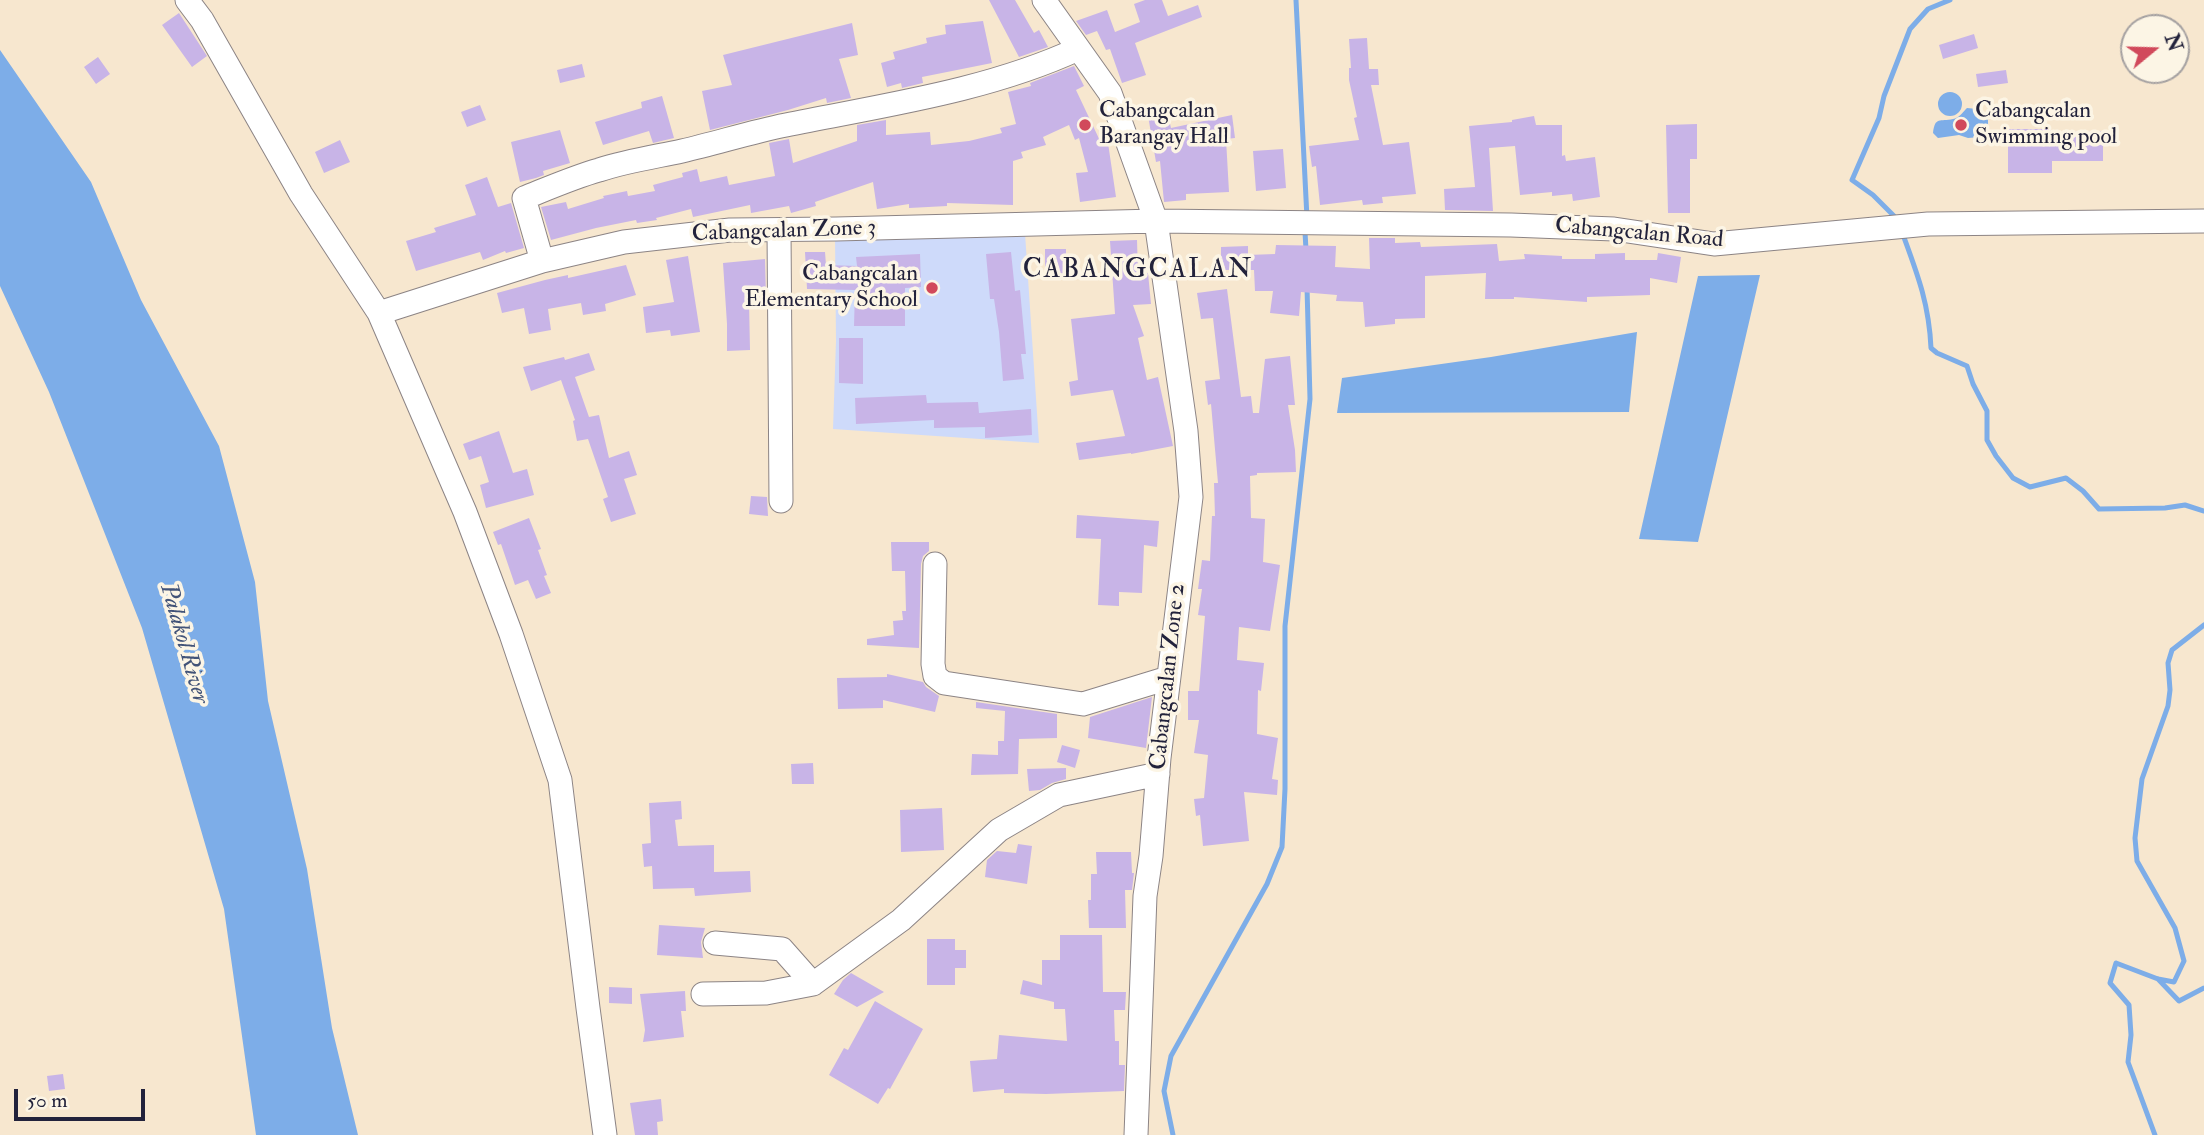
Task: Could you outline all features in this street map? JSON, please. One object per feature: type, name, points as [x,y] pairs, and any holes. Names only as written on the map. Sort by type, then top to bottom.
[{"type":"street","points":[[187,0],[202,20],[301,194],[379,313],[469,524],[511,634],[560,779],[605,1135]]},
{"type":"street","name":"Cabangcalan Zone 2","points":[[1044,0],[1110,93],[1156,220],[1186,431],[1191,497],[1168,678],[1145,897],[1136,1135]]},
{"type":"street","points":[[542,261],[524,198],[629,161],[786,125],[878,108],[976,84],[1079,49]]},
{"type":"street","name":"Cabangcalan Zone 3","points":[[379,313],[542,261],[624,242],[730,230],[1156,220]]},
{"type":"street","name":"Cabangcalan Road","points":[[1156,220],[1524,225],[1614,229],[1714,244],[1927,224],[2204,221]]},
{"type":"street","points":[[779,230],[781,501]]},
{"type":"street","points":[[935,564],[933,664],[935,676],[944,683],[1083,704],[1168,678]]},
{"type":"street","points":[[703,994],[766,993],[813,984],[901,920],[999,830],[1059,795],[1158,774]]},
{"type":"street","points":[[715,943],[782,949],[813,984]]},
{"type":"shaded area","name":"Cabangcalan Elementary School","points":[[1025,233],[1039,443],[833,429],[835,235]]},
{"type":"water","name":"Palakol River","points":[[0,50],[91,182],[141,300],[219,446],[255,582],[268,701],[307,869],[332,1028],[358,1135],[256,1135],[224,909],[142,628],[49,392],[0,286]]},
{"type":"water","name":"Cabangcalan Swimming pool","points":[[1950,92],[1958,96],[1962,104],[1958,112],[1950,116],[1942,112],[1938,104],[1942,96]]},
{"type":"water","name":"Cabangcalan Swimming pool","points":[[1967,108],[1977,109],[1988,120],[1988,127],[1980,137],[1968,138],[1959,135],[1938,138],[1933,133],[1937,122],[1955,118]]},
{"type":"water","points":[[1760,275],[1698,542],[1639,539],[1698,276]]},
{"type":"water","points":[[1637,332],[1629,412],[1337,413],[1342,378],[1491,357]]},
{"type":"building","points":[[989,0],[1015,0],[1034,33],[1039,30],[1048,47],[1019,57]]},
{"type":"building","points":[[1145,0],[1162,0],[1168,16],[1198,5],[1202,17],[1135,43],[1146,75],[1122,83],[1110,49],[1106,50],[1097,31],[1086,35],[1076,21],[1107,10],[1115,32],[1140,22],[1134,4]]},
{"type":"building","points":[[179,13],[207,56],[192,67],[162,25]]},
{"type":"building","points":[[983,21],[992,63],[922,77],[923,83],[902,88],[901,83],[887,87],[881,63],[895,59],[893,52],[927,43],[926,38],[946,34],[945,25]]},
{"type":"building","points":[[852,23],[858,55],[839,59],[851,98],[827,103],[826,98],[710,130],[702,91],[732,85],[723,55]]},
{"type":"building","points":[[1974,34],[1978,48],[1943,59],[1939,45]]},
{"type":"building","points":[[1367,38],[1369,69],[1378,69],[1379,85],[1371,85],[1383,145],[1409,142],[1416,194],[1382,197],[1383,203],[1363,205],[1362,200],[1320,205],[1316,166],[1312,167],[1309,146],[1359,140],[1349,80],[1349,39]]},
{"type":"building","points":[[98,57],[110,74],[96,84],[84,67]]},
{"type":"building","points":[[582,64],[585,77],[560,83],[557,70]]},
{"type":"building","points":[[1074,66],[1084,86],[1076,90],[1102,145],[1108,143],[1116,197],[1080,202],[1076,173],[1088,172],[1079,138],[1075,140],[1069,125],[1043,137],[1046,145],[1021,152],[1023,158],[1013,161],[1013,205],[947,203],[947,206],[909,208],[909,204],[877,209],[873,182],[815,202],[816,206],[791,213],[789,206],[751,213],[750,205],[693,217],[691,209],[656,218],[657,220],[637,223],[636,220],[551,240],[541,207],[566,202],[568,209],[604,198],[603,196],[627,191],[628,196],[655,191],[653,185],[683,177],[682,173],[697,169],[700,182],[727,176],[729,185],[775,176],[769,143],[789,139],[793,163],[857,141],[857,125],[886,120],[886,135],[930,132],[931,145],[969,141],[1002,133],[1000,128],[1016,124],[1008,92],[1031,86],[1030,83]]},
{"type":"building","points":[[2006,70],[2008,83],[1978,87],[1976,74]]},
{"type":"building","points":[[662,96],[674,138],[653,143],[649,131],[603,145],[595,122],[642,108],[641,102]]},
{"type":"building","points":[[480,105],[486,120],[467,127],[461,112]]},
{"type":"building","points":[[1166,106],[1171,128],[1232,115],[1235,138],[1226,139],[1229,192],[1186,194],[1186,200],[1164,202],[1160,161],[1156,162],[1147,110]]},
{"type":"building","points":[[1534,116],[1536,125],[1562,125],[1562,156],[1565,155],[1566,161],[1595,157],[1600,197],[1573,201],[1572,194],[1552,196],[1552,192],[1520,195],[1515,146],[1489,148],[1493,211],[1445,210],[1444,189],[1475,187],[1469,126],[1512,122]]},
{"type":"building","points":[[1697,124],[1697,159],[1690,159],[1690,213],[1668,213],[1666,125]]},
{"type":"building","points":[[2008,129],[2103,131],[2103,161],[2052,161],[2052,173],[2008,173]]},
{"type":"building","points":[[560,130],[570,163],[543,171],[544,175],[520,182],[511,142]]},
{"type":"building","points":[[340,140],[350,162],[324,173],[315,152]]},
{"type":"building","points":[[1283,149],[1286,188],[1256,191],[1253,151]]},
{"type":"building","points":[[487,177],[498,207],[511,203],[524,248],[506,253],[505,251],[483,260],[480,252],[416,271],[406,241],[436,232],[434,228],[476,215],[465,185]]},
{"type":"building","points":[[1369,238],[1395,238],[1395,243],[1420,242],[1421,247],[1497,244],[1499,261],[1525,259],[1524,254],[1562,256],[1562,259],[1595,259],[1595,254],[1625,253],[1625,260],[1657,260],[1658,253],[1681,257],[1677,283],[1650,278],[1650,295],[1587,297],[1587,302],[1514,297],[1485,299],[1486,273],[1425,276],[1425,318],[1395,319],[1395,324],[1365,327],[1363,302],[1336,301],[1337,295],[1301,292],[1299,316],[1270,313],[1273,291],[1255,291],[1254,270],[1221,270],[1221,247],[1248,246],[1248,255],[1275,254],[1276,245],[1336,246],[1335,267],[1370,269]]},
{"type":"building","points":[[1137,240],[1138,274],[1148,273],[1151,304],[1133,305],[1144,336],[1138,338],[1147,380],[1158,377],[1173,446],[1079,460],[1076,443],[1125,436],[1113,390],[1071,396],[1069,382],[1078,380],[1071,319],[1115,314],[1110,241]]},
{"type":"building","points":[[1045,249],[1066,249],[1066,280],[1045,280]]},
{"type":"building","points":[[805,252],[825,252],[826,265],[857,266],[856,257],[920,254],[921,287],[905,288],[905,326],[854,326],[855,290],[807,289]]},
{"type":"building","points":[[1011,252],[1015,291],[1020,290],[1026,354],[1021,354],[1024,379],[1003,381],[999,332],[994,299],[990,299],[986,254]]},
{"type":"building","points":[[688,256],[700,332],[671,336],[670,330],[646,333],[643,307],[674,302],[666,260]]},
{"type":"building","points":[[765,259],[766,299],[749,301],[750,350],[727,351],[723,263]]},
{"type":"building","points":[[626,265],[636,295],[605,304],[606,311],[583,315],[581,303],[548,309],[551,330],[529,334],[524,308],[502,313],[497,293],[568,275],[568,278]]},
{"type":"building","points":[[1227,289],[1241,397],[1251,396],[1253,413],[1259,413],[1265,359],[1290,356],[1295,405],[1288,405],[1296,472],[1257,473],[1250,476],[1251,518],[1265,519],[1263,562],[1280,565],[1270,631],[1239,627],[1237,660],[1264,663],[1261,691],[1258,690],[1257,734],[1278,738],[1272,779],[1278,780],[1277,795],[1244,792],[1249,841],[1203,846],[1200,815],[1196,816],[1194,799],[1204,798],[1208,755],[1194,753],[1199,720],[1188,720],[1188,691],[1199,691],[1205,616],[1198,615],[1202,589],[1198,589],[1202,560],[1210,561],[1212,516],[1215,516],[1214,483],[1218,483],[1211,404],[1208,405],[1205,381],[1220,379],[1213,318],[1201,319],[1197,293]]},
{"type":"building","points":[[839,338],[863,338],[863,384],[839,383]]},
{"type":"building","points":[[589,353],[595,370],[575,377],[589,417],[599,415],[609,458],[629,451],[637,475],[624,479],[636,514],[611,522],[603,499],[608,497],[588,439],[577,441],[575,420],[561,380],[531,391],[523,367]]},
{"type":"building","points":[[926,395],[927,403],[978,402],[979,413],[1031,409],[1032,435],[985,438],[985,427],[934,428],[934,420],[856,424],[855,398]]},
{"type":"building","points":[[499,431],[513,473],[527,469],[534,495],[486,508],[480,485],[489,482],[481,456],[469,460],[463,444]]},
{"type":"building","points":[[751,496],[767,497],[768,516],[749,514]]},
{"type":"building","points":[[1077,515],[1159,521],[1157,547],[1144,545],[1142,593],[1119,592],[1119,606],[1098,605],[1101,539],[1076,538]]},
{"type":"building","points":[[529,518],[541,549],[538,550],[551,593],[536,599],[528,580],[515,585],[501,544],[498,545],[493,532]]},
{"type":"building","points":[[891,542],[929,542],[929,551],[923,556],[921,564],[919,648],[867,645],[867,639],[894,635],[893,621],[903,620],[902,611],[906,611],[905,571],[892,571]]},
{"type":"building","points":[[887,674],[923,682],[939,696],[935,712],[883,700],[883,708],[838,709],[837,678],[887,677]]},
{"type":"building","points":[[1152,697],[1146,748],[1088,738],[1090,717]]},
{"type":"building","points":[[976,702],[1057,714],[1057,738],[1019,739],[1018,774],[971,775],[972,754],[998,755],[998,741],[1004,741],[1005,711],[976,708]]},
{"type":"building","points":[[1062,745],[1080,750],[1075,768],[1057,762]]},
{"type":"building","points":[[813,763],[814,784],[792,784],[791,764]]},
{"type":"building","points":[[1066,768],[1066,779],[1040,790],[1029,791],[1027,769]]},
{"type":"building","points":[[681,801],[682,819],[675,820],[678,846],[714,845],[714,872],[750,871],[751,892],[695,896],[694,888],[653,889],[652,866],[644,867],[642,844],[651,843],[649,803]]},
{"type":"building","points":[[942,808],[944,850],[901,852],[900,810]]},
{"type":"building","points":[[1018,844],[1032,846],[1027,884],[985,877],[987,860],[997,851],[1016,853]]},
{"type":"building","points":[[1096,852],[1131,852],[1134,873],[1132,890],[1125,890],[1126,928],[1089,928],[1088,900],[1091,900],[1091,874],[1097,874]]},
{"type":"building","points":[[659,925],[705,928],[701,942],[703,958],[657,955]]},
{"type":"building","points":[[1060,935],[1102,935],[1103,992],[1126,992],[1125,1010],[1114,1010],[1115,1041],[1119,1041],[1119,1065],[1125,1065],[1124,1091],[1046,1094],[1004,1093],[1004,1089],[973,1092],[970,1061],[997,1059],[999,1035],[1067,1041],[1065,1009],[1054,1009],[1054,1002],[1020,994],[1023,980],[1042,985],[1042,960],[1060,960]]},
{"type":"building","points":[[927,939],[955,939],[955,950],[966,950],[966,968],[955,968],[955,985],[927,985]]},
{"type":"building","points":[[851,973],[884,992],[857,1007],[834,994]]},
{"type":"building","points":[[609,987],[632,988],[632,1004],[609,1003]]},
{"type":"building","points":[[685,991],[686,1011],[681,1011],[684,1037],[643,1042],[645,1030],[640,994]]},
{"type":"building","points":[[875,1001],[923,1029],[890,1089],[888,1088],[878,1104],[829,1075],[844,1048],[848,1050]]},
{"type":"building","points":[[63,1074],[65,1089],[49,1091],[47,1076]]},
{"type":"building","points":[[661,1099],[663,1121],[657,1122],[658,1135],[635,1135],[630,1103]]},
{"type":"waterway","points":[[1296,0],[1307,218]]},
{"type":"waterway","points":[[1897,219],[1873,195],[1852,180],[1879,118],[1884,96],[1910,29],[1928,9],[1950,0]]},
{"type":"waterway","points":[[1305,232],[1306,250]]},
{"type":"waterway","points":[[1902,232],[1925,302],[1931,348],[1967,366],[1987,411],[1987,440],[2013,478],[2030,487],[2066,478],[2083,491],[2099,509],[2185,505],[2204,511]]},
{"type":"waterway","points":[[1173,1135],[1164,1091],[1171,1056],[1267,884],[1282,847],[1285,789],[1285,626],[1310,399],[1307,287]]},
{"type":"waterway","points":[[2155,1135],[2128,1062],[2131,1035],[2129,1005],[2110,983],[2116,963],[2158,979],[2174,982],[2184,961],[2175,928],[2137,861],[2135,838],[2142,779],[2168,706],[2168,663],[2172,650],[2204,625]]},
{"type":"waterway","points":[[2158,979],[2179,1001],[2204,988]]},
{"type":"place","name":"Cabangcalan Barangay Hall","points":[[1085,125]]},
{"type":"place","name":"Cabangcalan Swimming pool","points":[[1961,125]]},
{"type":"place","name":"Cabangcalan Elementary School","points":[[932,288]]},
{"type":"district","name":"CABANGCALAN","points":[[1138,271]]}]
